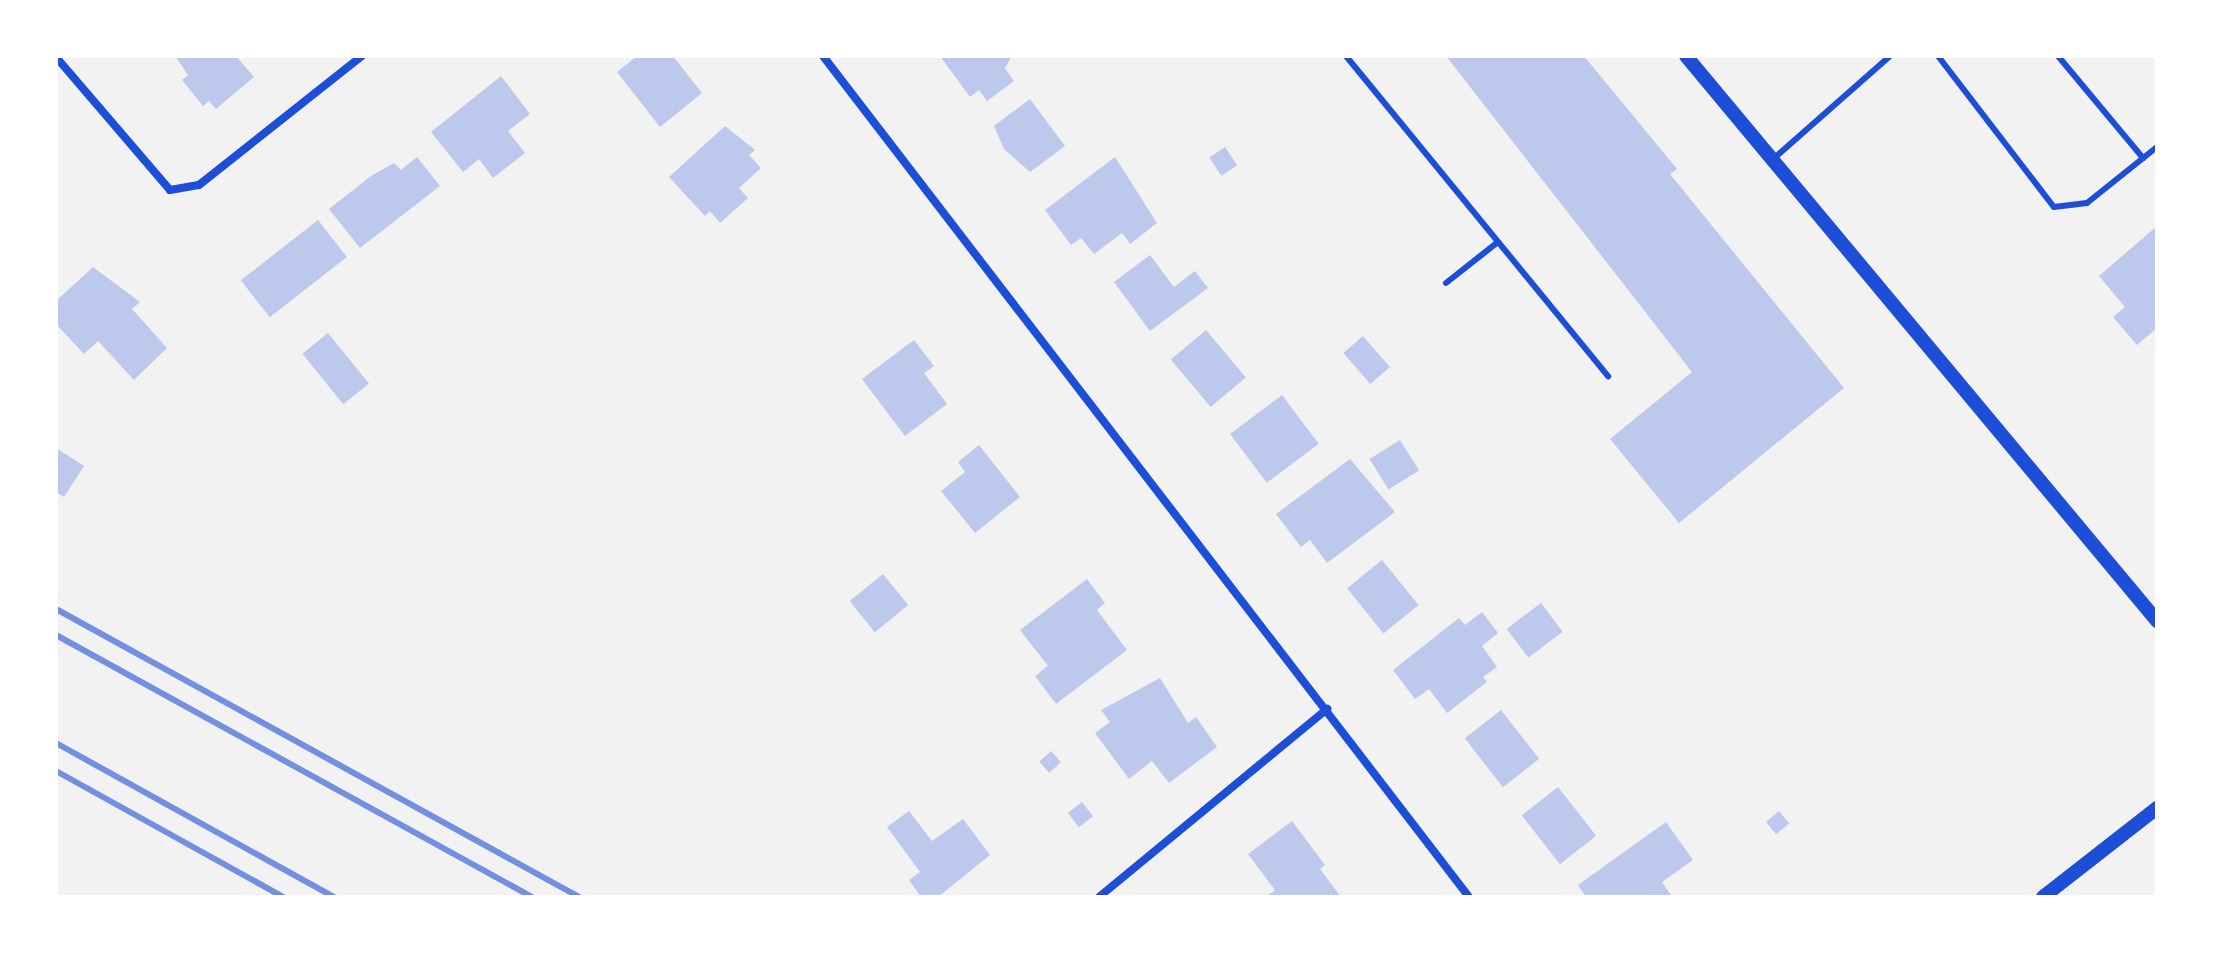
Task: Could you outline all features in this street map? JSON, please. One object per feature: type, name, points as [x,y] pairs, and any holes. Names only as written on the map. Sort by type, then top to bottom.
[{"type":"street","points":[[56,57],[170,190],[199,185],[362,56]]},
{"type":"street","points":[[823,56],[1469,897]]},
{"type":"street","points":[[1686,56],[2157,621]]},
{"type":"street","points":[[1099,897],[1327,709]]},
{"type":"street","points":[[2043,897],[2157,808]]},
{"type":"lane","points":[[1346,56],[1608,376]]},
{"type":"lane","points":[[1772,160],[1890,56]]},
{"type":"lane","points":[[1938,56],[2054,207],[2087,203],[2157,147]]},
{"type":"lane","points":[[2058,56],[2143,158]]},
{"type":"lane","points":[[1446,283],[1498,242]]},
{"type":"building","points":[[175,56],[236,56],[254,77],[216,109],[209,101],[203,106],[182,80],[188,75]]},
{"type":"building","points":[[637,56],[673,56],[702,93],[660,127],[617,72]]},
{"type":"building","points":[[940,56],[1012,56],[1005,68],[1014,81],[987,101],[979,90],[970,97]]},
{"type":"building","points":[[1446,56],[1584,56],[1677,169],[1670,174],[1844,388],[1679,523],[1610,439],[1692,372]]},
{"type":"building","points":[[501,76],[530,114],[508,131],[525,153],[493,178],[479,159],[463,172],[431,132]]},
{"type":"building","points":[[1030,99],[1065,146],[1030,172],[1004,149],[994,126]]},
{"type":"building","points":[[725,126],[755,150],[749,155],[761,168],[739,188],[748,198],[720,223],[710,211],[705,216],[669,177]]},
{"type":"building","points":[[1225,147],[1237,165],[1222,176],[1209,158]]},
{"type":"building","points":[[417,157],[440,186],[360,248],[329,209],[371,176],[394,163],[401,170]]},
{"type":"building","points":[[1115,157],[1157,223],[1130,244],[1122,233],[1094,254],[1081,238],[1071,245],[1045,210]]},
{"type":"building","points":[[318,220],[347,257],[270,317],[241,280]]},
{"type":"building","points":[[2157,226],[2157,328],[2137,345],[2113,317],[2125,307],[2099,276]]},
{"type":"building","points":[[1150,255],[1174,287],[1195,271],[1208,288],[1150,331],[1114,282]]},
{"type":"building","points":[[93,267],[140,302],[132,309],[167,348],[134,380],[98,341],[84,354],[56,324],[56,301]]},
{"type":"building","points":[[1206,330],[1246,377],[1211,407],[1171,360]]},
{"type":"building","points":[[328,333],[369,384],[343,404],[302,354]]},
{"type":"building","points":[[1363,336],[1390,367],[1370,384],[1343,353]]},
{"type":"building","points":[[914,340],[934,366],[924,373],[947,404],[905,436],[862,379]]},
{"type":"building","points":[[1282,395],[1319,444],[1267,483],[1230,434]]},
{"type":"building","points":[[1400,440],[1419,471],[1389,490],[1369,459]]},
{"type":"building","points":[[979,445],[1020,497],[975,533],[941,491],[965,472],[958,462]]},
{"type":"building","points":[[56,448],[84,466],[64,497],[56,492]]},
{"type":"building","points":[[1350,459],[1395,512],[1327,563],[1310,540],[1301,547],[1276,514]]},
{"type":"building","points":[[1382,560],[1419,605],[1384,633],[1347,588]]},
{"type":"building","points":[[883,574],[908,605],[875,632],[850,601]]},
{"type":"building","points":[[1087,579],[1105,603],[1097,610],[1127,650],[1056,704],[1035,676],[1048,666],[1020,630]]},
{"type":"building","points":[[1541,603],[1563,632],[1528,658],[1507,629]]},
{"type":"building","points":[[1482,612],[1498,633],[1482,646],[1497,667],[1483,677],[1487,682],[1447,713],[1429,689],[1415,699],[1393,670],[1459,618],[1465,625]]},
{"type":"building","points":[[1160,678],[1188,723],[1196,717],[1217,747],[1169,783],[1152,761],[1129,779],[1095,733],[1110,722],[1101,710]]},
{"type":"building","points":[[1501,710],[1539,759],[1503,787],[1465,738]]},
{"type":"building","points":[[1051,751],[1061,762],[1049,773],[1039,762]]},
{"type":"building","points":[[1558,787],[1596,836],[1560,864],[1522,815]]},
{"type":"building","points":[[1082,802],[1093,816],[1079,827],[1068,813]]},
{"type":"building","points":[[909,811],[932,841],[963,819],[990,855],[938,897],[921,897],[909,880],[920,872],[887,827]]},
{"type":"building","points":[[1779,811],[1789,823],[1776,834],[1766,822]]},
{"type":"building","points":[[1292,821],[1325,865],[1320,869],[1341,897],[1266,897],[1275,890],[1248,854]]},
{"type":"building","points":[[1666,822],[1693,860],[1662,882],[1672,897],[1586,897],[1578,885]]},
{"type":"railway","points":[[56,609],[579,897]]},
{"type":"railway","points":[[56,635],[532,897]]},
{"type":"railway","points":[[56,743],[334,897]]},
{"type":"railway","points":[[56,771],[283,897]]}]
